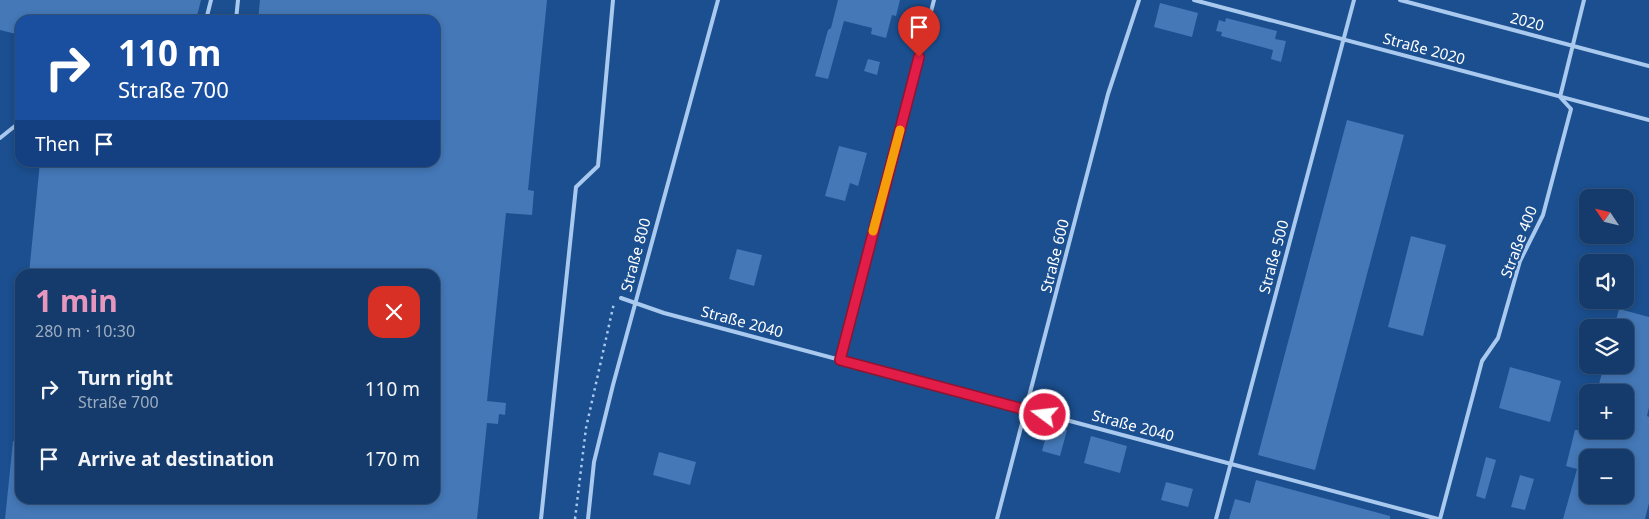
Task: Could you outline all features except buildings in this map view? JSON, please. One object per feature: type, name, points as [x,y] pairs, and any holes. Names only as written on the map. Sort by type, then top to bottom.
[{"type":"lane","points":[[207,15],[211,0]]},
{"type":"lane","points":[[236,15],[238,0]]},
{"type":"lane","points":[[541,519],[576,187],[598,166],[613,0]]},
{"type":"lane","name":"Straße 800","points":[[588,519],[594,462],[635,302],[718,0]]},
{"type":"lane","points":[[840,360],[934,0]]},
{"type":"lane","name":"Straße 600","points":[[997,519],[1108,94],[1139,0]]},
{"type":"lane","name":"Straße 2020","points":[[1194,0],[1649,120]]},
{"type":"lane","name":"Straße 500","points":[[1216,519],[1354,0]]},
{"type":"lane","name":"2020","points":[[1400,0],[1649,66]]},
{"type":"lane","points":[[1560,97],[1584,0]]},
{"type":"lane","name":"Straße 400","points":[[1439,519],[1482,361],[1498,338],[1520,261],[1543,215],[1571,109],[1560,97]]},
{"type":"lane","points":[[0,138],[15,126]]},
{"type":"lane","name":"Straße 2040","points":[[621,298],[664,313],[1439,519]]},
{"type":"path","points":[[575,519],[586,428],[616,297],[621,298]]},
{"type":"slow traffic","points":[[873,231],[900,130]]},
{"type":"route","points":[[919,57],[840,360],[1045,415]]}]
